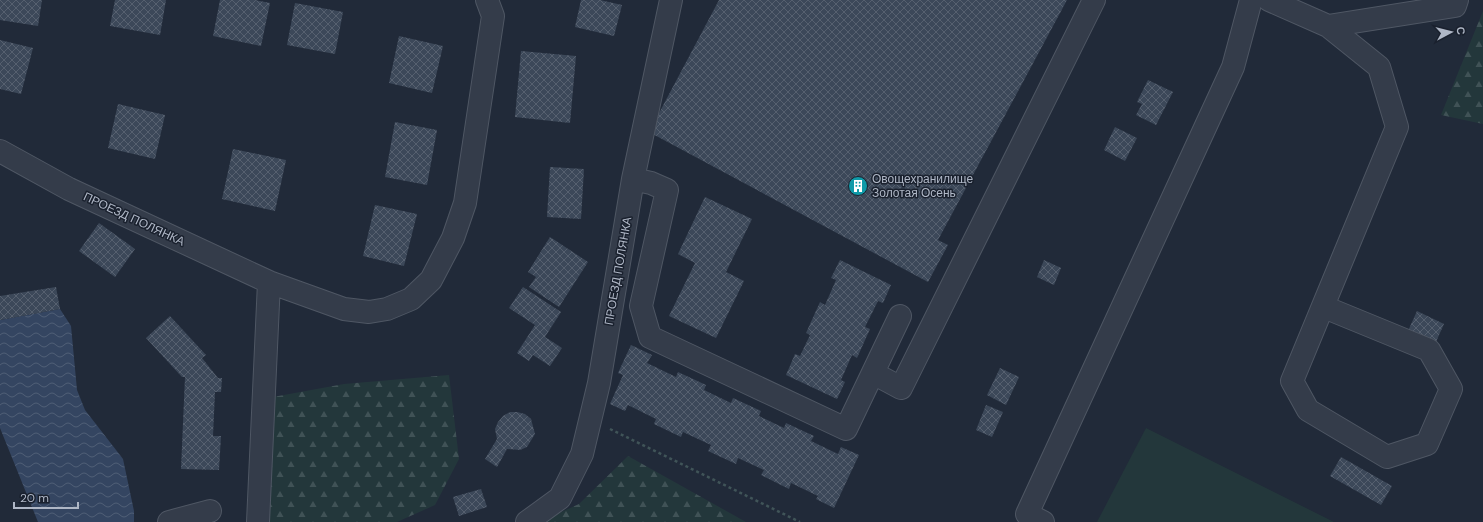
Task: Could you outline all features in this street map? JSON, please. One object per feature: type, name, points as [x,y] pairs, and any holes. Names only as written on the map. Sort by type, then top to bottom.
[{"type":"street","name":"ПРОЕЗД ПОЛЯНКА","points":[[0,152],[69,189],[269,282],[344,309],[370,312],[387,309],[411,299],[432,280],[453,238],[465,203],[493,16],[487,0]]},
{"type":"street","name":"ПРОЕЗД ПОЛЯНКА","points":[[527,522],[560,498],[582,454],[599,382],[633,179],[671,0]]},
{"type":"street","points":[[873,373],[901,388],[1094,0]]},
{"type":"street","points":[[1043,522],[1027,514],[1233,67],[1251,0]]},
{"type":"street","points":[[1269,0],[1302,16],[1328,26],[1379,67],[1397,127],[1324,307],[1292,381],[1308,410],[1388,457],[1427,444],[1451,389],[1429,350],[1324,307]]},
{"type":"street","points":[[1328,26],[1455,6],[1457,0]]},
{"type":"street","points":[[633,179],[651,183],[667,190],[641,306],[650,337],[846,429],[900,316]]},
{"type":"street","points":[[258,522],[269,282]]},
{"type":"street","points":[[169,522],[210,511]]},
{"type":"path","points":[[590,419],[800,522]]},
{"type":"green space","points":[[1483,11],[1483,124],[1441,115]]},
{"type":"green space","points":[[449,375],[459,459],[435,505],[397,522],[268,522],[273,397],[344,384]]},
{"type":"green space","points":[[1146,428],[1334,522],[1097,522]]},
{"type":"green space","points":[[628,456],[746,522],[539,522],[579,504]]},
{"type":"water","points":[[60,309],[71,326],[77,390],[85,410],[123,459],[134,511],[134,522],[38,522],[0,428],[0,320]]},
{"type":"building","points":[[0,0],[42,0],[38,26],[0,20]]},
{"type":"building","points":[[115,0],[166,0],[160,35],[110,26]]},
{"type":"building","points":[[220,0],[255,0],[270,3],[261,46],[213,36]]},
{"type":"building","points":[[581,0],[600,0],[622,5],[614,36],[575,27]]},
{"type":"building","name":"Овощехранилище Золотая Осень","points":[[719,0],[1067,0],[938,240],[948,245],[928,282],[649,132]]},
{"type":"building","points":[[295,3],[343,12],[335,54],[287,45]]},
{"type":"building","points":[[399,36],[443,46],[432,93],[389,83]]},
{"type":"building","points":[[0,40],[33,48],[21,94],[0,89]]},
{"type":"building","points":[[521,51],[576,56],[570,123],[515,117]]},
{"type":"building","points":[[1148,80],[1173,92],[1156,125],[1136,115],[1142,104],[1137,102]]},
{"type":"building","points":[[118,104],[165,115],[155,159],[108,148]]},
{"type":"building","points":[[395,122],[437,130],[427,185],[385,177]]},
{"type":"building","points":[[1115,127],[1137,138],[1125,161],[1104,150]]},
{"type":"building","points":[[233,149],[286,160],[275,211],[222,199]]},
{"type":"building","points":[[550,167],[584,169],[581,219],[547,217]]},
{"type":"building","points":[[705,197],[752,219],[726,272],[744,281],[716,338],[669,316],[695,263],[678,254]]},
{"type":"building","points":[[375,205],[417,214],[404,266],[363,256]]},
{"type":"building","points":[[99,223],[135,249],[115,277],[79,251]]},
{"type":"building","points":[[550,237],[588,262],[559,307],[529,287],[536,277],[528,272]]},
{"type":"building","points":[[840,260],[891,285],[883,303],[878,301],[865,327],[870,329],[857,358],[852,355],[841,380],[845,382],[837,399],[786,375],[795,354],[800,356],[810,335],[806,333],[820,302],[825,305],[836,280],[831,278]]},
{"type":"building","points":[[1044,260],[1061,268],[1054,285],[1037,277]]},
{"type":"building","points":[[56,287],[60,309],[0,320],[0,296]]},
{"type":"building","points":[[523,287],[561,312],[545,337],[562,348],[550,366],[533,355],[529,361],[517,353],[535,325],[509,308]]},
{"type":"building","points":[[1417,311],[1444,324],[1435,344],[1408,331]]},
{"type":"building","points":[[170,316],[206,355],[202,358],[218,378],[222,378],[221,392],[215,392],[213,436],[221,436],[219,470],[181,469],[185,377],[182,377],[146,338]]},
{"type":"building","points":[[631,345],[652,355],[647,363],[676,377],[678,372],[706,385],[704,390],[731,403],[733,398],[761,411],[759,416],[784,428],[786,423],[814,436],[811,441],[838,454],[841,447],[859,455],[834,508],[816,499],[818,496],[791,483],[789,489],[761,475],[764,470],[738,458],[736,464],[708,451],[711,445],[683,432],[681,437],[654,424],[656,419],[628,405],[625,411],[610,404],[623,375],[618,373]]},
{"type":"building","points":[[1000,368],[1019,377],[1006,405],[987,395]]},
{"type":"building","points":[[986,405],[1003,412],[992,437],[976,430]]},
{"type":"building","points":[[510,412],[525,414],[531,419],[535,434],[527,447],[520,450],[507,449],[497,467],[485,459],[497,439],[495,429],[498,422],[503,416]]},
{"type":"building","points":[[1341,457],[1392,486],[1381,505],[1330,476]]},
{"type":"building","points":[[481,489],[487,507],[459,516],[453,497]]},
{"type":"place","name":"Овощехранилище Золотая Осень","points":[[858,186]]}]
